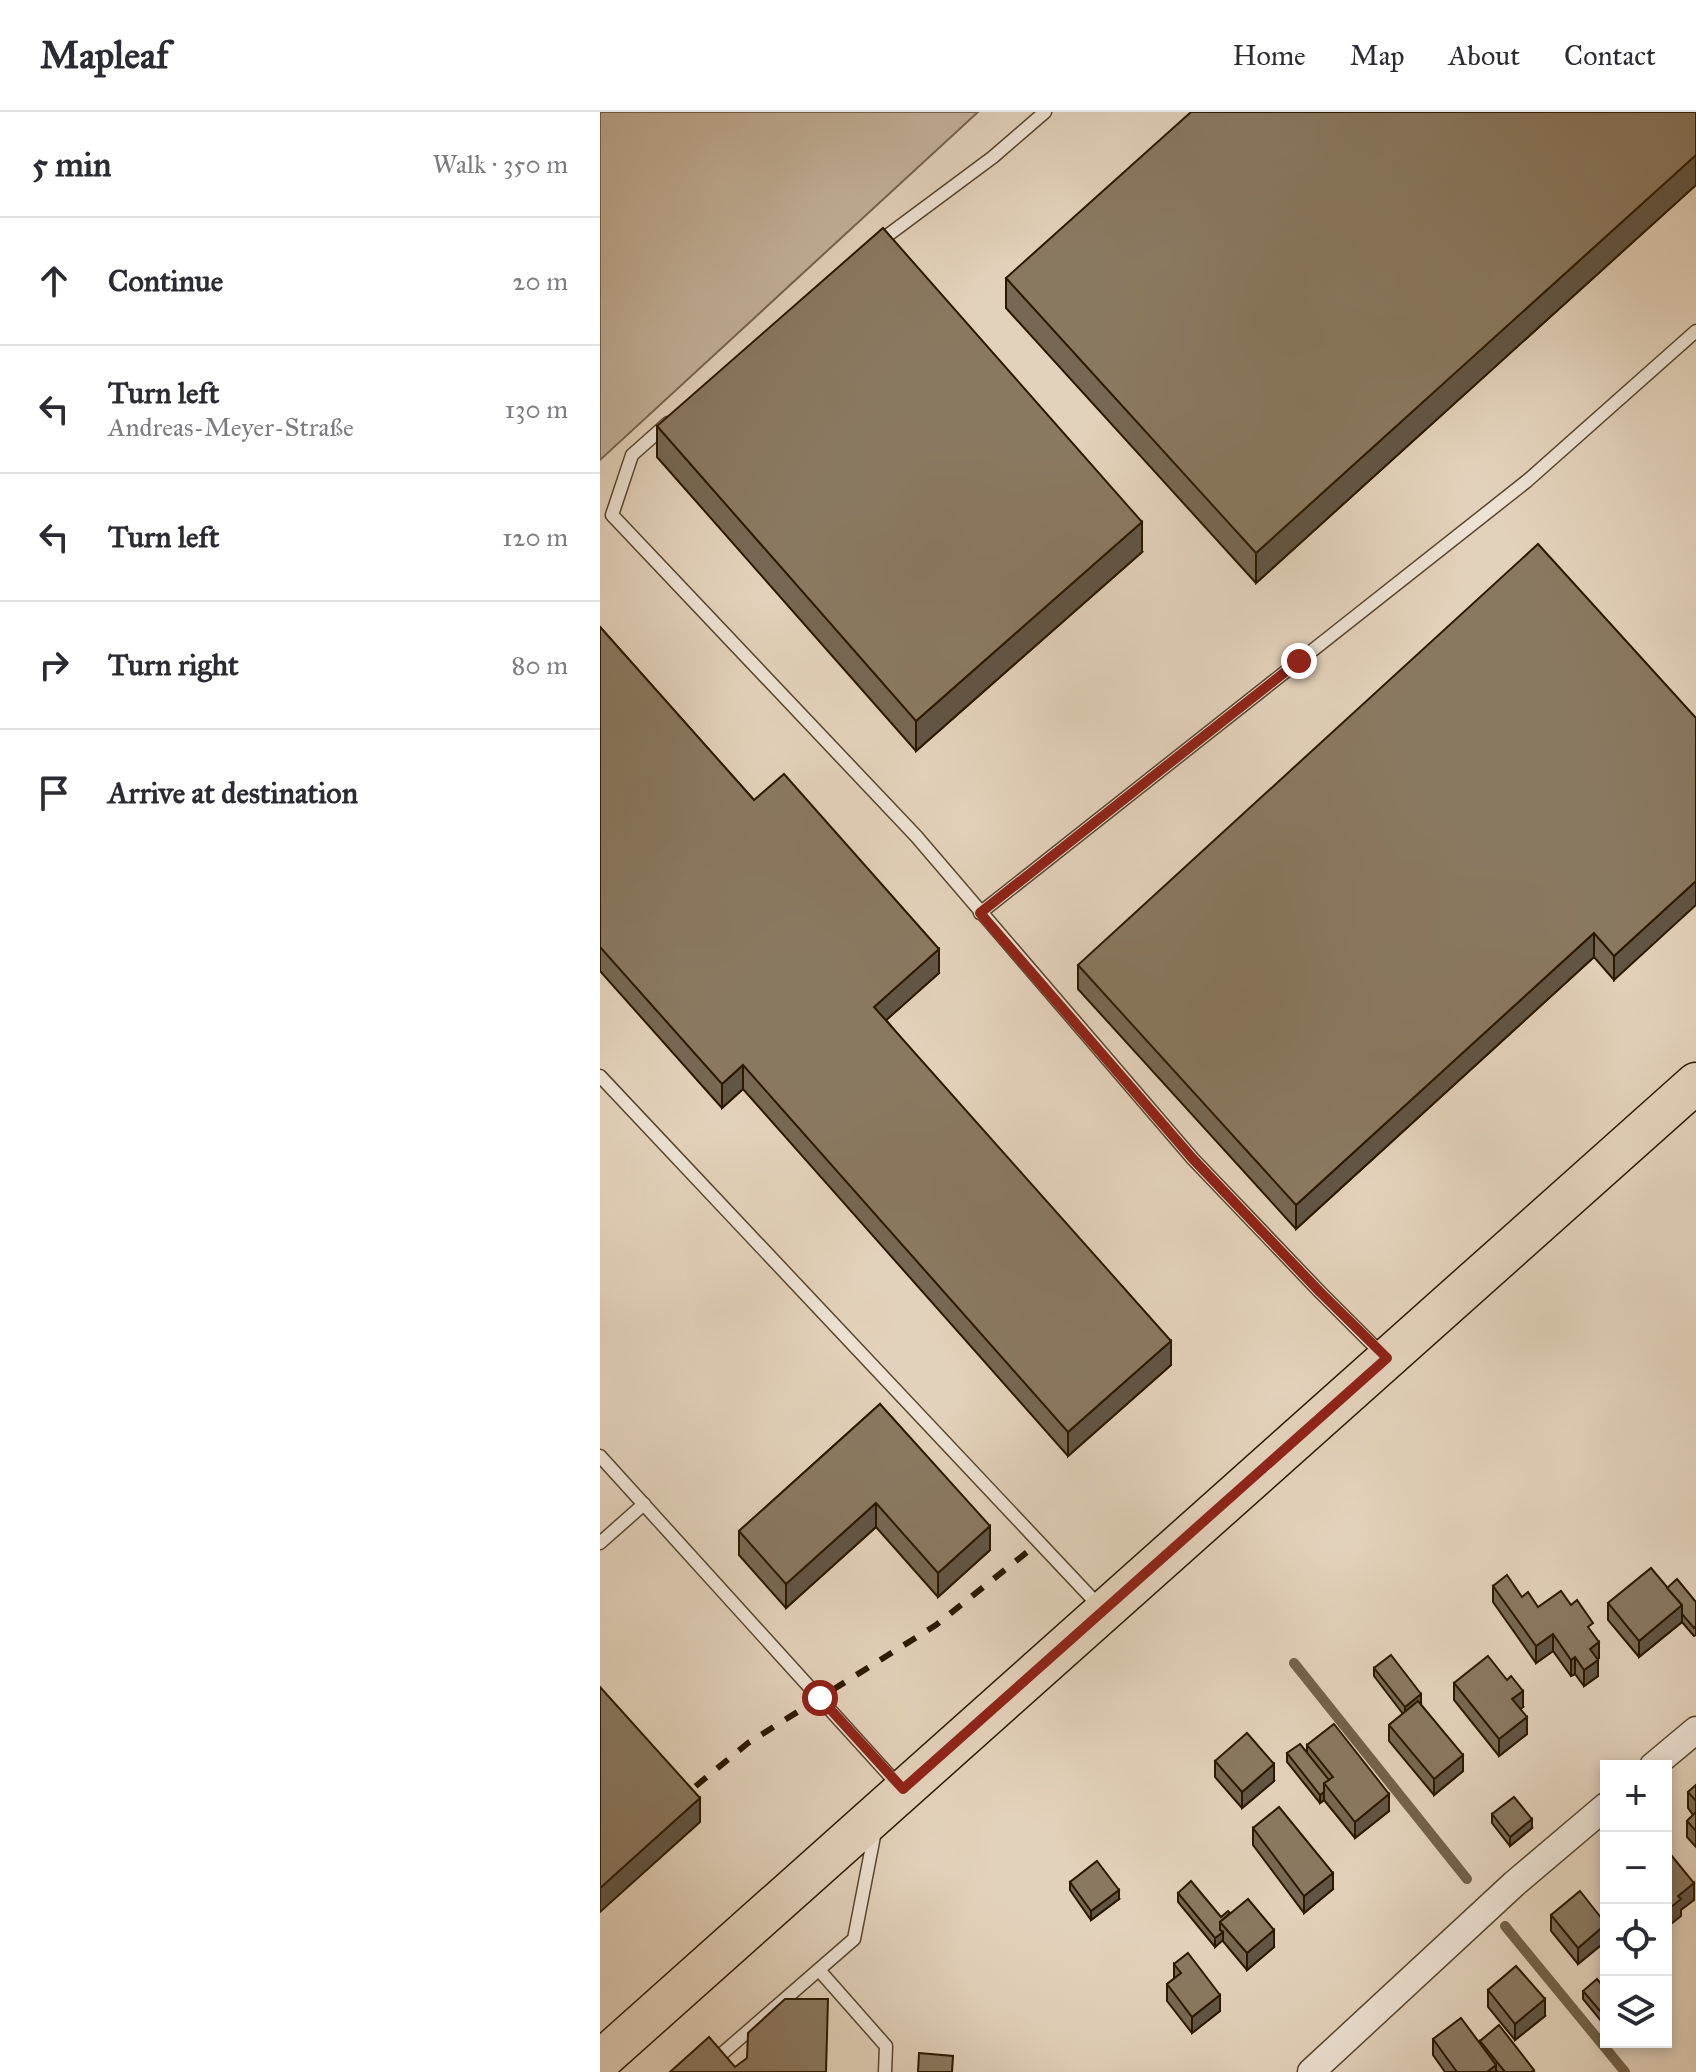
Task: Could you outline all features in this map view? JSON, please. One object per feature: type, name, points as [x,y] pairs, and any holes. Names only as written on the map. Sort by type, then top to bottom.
[{"type":"main road","points":[[600,2061],[1696,1083]]},
{"type":"street","points":[[1660,1760],[1696,1730]]},
{"type":"street","points":[[1311,2072],[1514,1884],[1600,1811]]},
{"type":"lane","points":[[863,256],[993,157],[1045,112]]},
{"type":"lane","points":[[980,913],[1527,481],[1696,331]]},
{"type":"lane","points":[[678,415],[632,455],[612,515],[916,836],[1193,1159],[1387,1358]]},
{"type":"lane","points":[[600,1076],[1103,1611]]},
{"type":"lane","points":[[600,1456],[644,1504],[891,1799],[854,1939],[701,2072]]},
{"type":"lane","points":[[600,1543],[644,1504]]},
{"type":"lane","points":[[819,1970],[886,2046],[885,2072]]},
{"type":"shaded area","points":[[600,112],[978,112],[600,460]]},
{"type":"building","points":[[1191,112],[1696,112],[1696,155],[1256,553],[1006,278]]},
{"type":"building","points":[[883,228],[1142,522],[916,721],[657,426]]},
{"type":"building","points":[[1538,544],[1696,718],[1696,881],[1614,956],[1594,933],[1296,1205],[1078,965]]},
{"type":"building","points":[[600,627],[754,800],[784,774],[939,949],[874,1007],[1171,1341],[1068,1432],[743,1065],[722,1084],[600,947]]},
{"type":"building","points":[[880,1404],[990,1526],[938,1573],[876,1503],[786,1584],[739,1531]]},
{"type":"building","points":[[1651,1568],[1682,1605],[1639,1641],[1608,1603]]},
{"type":"building","points":[[1507,1575],[1522,1597],[1528,1592],[1538,1607],[1561,1591],[1571,1605],[1577,1600],[1593,1623],[1588,1627],[1599,1642],[1590,1649],[1598,1660],[1584,1670],[1575,1657],[1571,1660],[1553,1634],[1536,1646],[1493,1586]]},
{"type":"building","points":[[1677,1579],[1696,1602],[1694,1628],[1682,1614],[1682,1605],[1667,1588]]},
{"type":"building","points":[[1391,1655],[1421,1694],[1405,1707],[1374,1668]]},
{"type":"building","points":[[1488,1656],[1507,1680],[1511,1676],[1523,1691],[1512,1699],[1527,1717],[1499,1739],[1454,1683]]},
{"type":"building","points":[[600,1687],[700,1798],[600,1888]]},
{"type":"building","points":[[1418,1701],[1463,1755],[1434,1779],[1389,1725]]},
{"type":"building","points":[[1334,1724],[1389,1794],[1355,1822],[1324,1783],[1333,1777],[1307,1745]]},
{"type":"building","points":[[1247,1733],[1274,1764],[1242,1792],[1215,1761]]},
{"type":"building","points":[[1300,1744],[1329,1780],[1324,1783],[1324,1792],[1320,1795],[1287,1753]]},
{"type":"building","points":[[1696,1785],[1696,1801],[1688,1792]]},
{"type":"building","points":[[1514,1797],[1532,1819],[1510,1837],[1492,1814]]},
{"type":"building","points":[[1279,1807],[1333,1873],[1304,1896],[1253,1828]]},
{"type":"building","points":[[1696,1812],[1696,1831],[1687,1821]]},
{"type":"building","points":[[1672,1856],[1694,1883],[1678,1896],[1681,1899],[1672,1906]]},
{"type":"building","points":[[1097,1861],[1119,1890],[1091,1911],[1070,1882]]},
{"type":"building","points":[[1191,1881],[1221,1917],[1228,1911],[1230,1913],[1220,1922],[1223,1932],[1215,1938],[1178,1893]]},
{"type":"building","points":[[1580,1891],[1600,1916],[1600,1929],[1578,1948],[1551,1915]]},
{"type":"building","points":[[1248,1899],[1274,1930],[1247,1953],[1220,1922]]},
{"type":"building","points":[[1188,1953],[1220,1995],[1192,2017],[1167,1984],[1181,1973],[1174,1964]]},
{"type":"building","points":[[1516,1966],[1545,1999],[1515,2024],[1488,1990]]},
{"type":"building","points":[[1597,1979],[1600,1983],[1600,2011],[1583,1991]]},
{"type":"building","points":[[785,1999],[828,1999],[826,2072],[670,2072],[709,2037],[735,2067],[747,2058],[748,2033]]},
{"type":"building","points":[[1461,2018],[1496,2065],[1487,2072],[1457,2072],[1433,2039]]},
{"type":"building","points":[[1499,2025],[1534,2070],[1505,2072],[1480,2041]]},
{"type":"building","points":[[919,2053],[953,2056],[952,2072],[918,2072]]},
{"type":"waterway","points":[[1294,1663],[1467,1879]]},
{"type":"waterway","points":[[1505,1926],[1625,2072]]},
{"type":"railway","points":[[674,1804],[748,1743],[936,1625],[1031,1549]]},
{"type":"route","points":[[820,1698],[903,1789],[1387,1358],[1193,1159],[980,913],[1299,661]]}]
